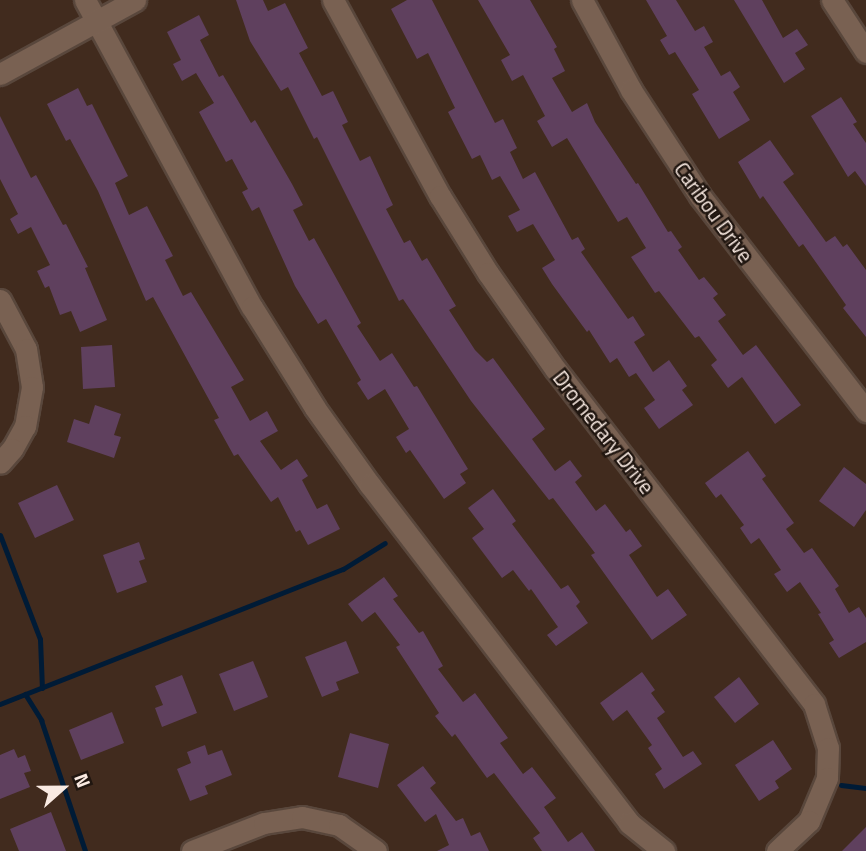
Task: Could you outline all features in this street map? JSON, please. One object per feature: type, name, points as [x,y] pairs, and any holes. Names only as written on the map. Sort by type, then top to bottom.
[{"type":"street","points":[[85,0],[252,307],[315,408],[370,485],[629,823],[664,851]]},
{"type":"street","points":[[0,74],[135,0]]},
{"type":"street","name":"Dromedary Drive","points":[[332,0],[440,196],[488,273],[556,370],[814,704],[828,748],[827,778],[809,821],[777,851]]},
{"type":"street","name":"Caribou Drive","points":[[582,0],[631,90],[700,196],[866,411]]},
{"type":"street","points":[[832,0],[866,52]]},
{"type":"street","points":[[0,300],[26,349],[32,387],[25,426],[12,449],[0,463]]},
{"type":"street","points":[[192,851],[264,822],[302,817],[339,825],[376,851]]},
{"type":"building","points":[[236,0],[263,0],[268,11],[285,3],[308,48],[299,53],[322,96],[333,91],[348,122],[342,125],[360,161],[370,156],[393,205],[386,209],[404,243],[410,240],[422,261],[427,258],[456,306],[449,310],[475,350],[487,362],[493,358],[545,429],[532,439],[555,471],[570,460],[582,476],[575,482],[596,511],[605,504],[626,532],[630,529],[642,546],[629,555],[657,597],[668,589],[687,615],[652,640],[591,555],[595,553],[553,498],[549,500],[471,401],[403,299],[399,301],[317,137],[314,139],[288,87],[281,91],[250,41]]},
{"type":"building","points":[[407,0],[432,0],[495,123],[503,119],[517,148],[510,152],[523,179],[535,172],[572,240],[578,237],[585,249],[581,252],[628,319],[633,316],[645,335],[634,342],[653,372],[669,360],[687,386],[682,390],[693,405],[659,429],[644,408],[655,400],[636,373],[629,377],[617,358],[610,363],[589,330],[587,332],[542,268],[555,260],[533,224],[517,232],[508,216],[520,210],[500,176],[492,180],[480,155],[472,159],[448,112],[455,108],[428,53],[417,59],[391,9]]},
{"type":"building","points":[[478,0],[530,0],[557,47],[554,49],[565,71],[552,78],[572,112],[587,103],[595,122],[668,232],[671,231],[682,247],[678,250],[699,280],[704,277],[718,294],[713,298],[726,315],[718,321],[743,355],[756,345],[801,405],[775,424],[742,377],[728,388],[711,365],[717,360],[699,336],[695,338],[659,291],[655,293],[631,257],[646,248],[627,217],[618,222],[567,138],[552,147],[537,121],[545,116],[523,75],[512,81],[501,60],[510,55]]},
{"type":"building","points":[[646,0],[676,0],[695,31],[704,26],[713,42],[704,47],[721,76],[730,71],[740,87],[733,92],[750,120],[719,139],[692,94],[699,90],[675,52],[669,55],[660,40],[667,36]]},
{"type":"building","points":[[734,0],[762,0],[783,38],[797,29],[808,45],[795,53],[805,69],[784,83]]},
{"type":"building","points":[[199,15],[209,35],[200,40],[219,77],[223,75],[251,123],[255,120],[292,184],[303,205],[293,210],[309,241],[314,238],[361,323],[357,326],[380,361],[392,353],[414,387],[417,386],[468,469],[460,474],[466,483],[444,499],[410,450],[406,453],[396,437],[409,429],[385,389],[368,400],[357,383],[361,380],[326,319],[318,324],[295,286],[259,207],[252,211],[242,192],[248,189],[232,159],[226,162],[199,112],[214,103],[196,73],[182,81],[173,64],[181,60],[167,32]]},
{"type":"building","points":[[78,88],[87,106],[92,104],[128,176],[115,183],[129,215],[147,206],[173,256],[165,260],[183,296],[191,292],[244,380],[231,387],[250,421],[267,411],[278,431],[260,441],[281,470],[297,459],[308,476],[302,480],[317,509],[327,504],[340,529],[308,545],[300,530],[296,532],[278,497],[271,502],[238,454],[234,456],[214,420],[219,418],[153,297],[146,301],[98,191],[70,139],[66,141],[47,104]]},
{"type":"building","points":[[841,97],[857,122],[853,124],[866,143],[866,186],[855,171],[848,177],[811,116]]},
{"type":"building","points":[[0,116],[31,178],[36,175],[63,225],[66,224],[88,267],[85,268],[107,320],[80,332],[71,311],[60,315],[49,286],[45,288],[37,271],[50,265],[31,227],[18,234],[10,219],[18,214],[0,179]]},
{"type":"building","points":[[770,140],[794,174],[783,182],[826,242],[835,236],[843,247],[847,244],[866,270],[866,337],[843,308],[846,305],[803,244],[799,247],[763,196],[760,199],[738,162]]},
{"type":"building","points":[[112,345],[115,387],[83,389],[81,347]]},
{"type":"building","points":[[95,405],[121,414],[114,435],[121,437],[114,458],[67,442],[74,419],[89,424]]},
{"type":"building","points":[[748,451],[766,476],[762,479],[794,523],[786,529],[804,553],[812,548],[839,586],[835,589],[849,613],[859,607],[866,618],[866,642],[839,658],[829,643],[834,640],[818,614],[821,613],[800,582],[787,592],[774,574],[781,570],[759,538],[751,544],[740,528],[744,525],[721,494],[716,498],[705,483]]},
{"type":"building","points":[[844,467],[866,484],[866,510],[854,527],[819,501]]},
{"type":"building","points":[[57,485],[74,520],[35,538],[18,503]]},
{"type":"building","points":[[493,489],[516,521],[512,524],[561,589],[568,585],[580,602],[576,606],[588,623],[556,646],[547,635],[558,627],[531,589],[529,591],[513,570],[502,578],[472,538],[484,529],[468,508]]},
{"type":"building","points":[[139,542],[145,559],[139,561],[147,582],[117,593],[103,555]]},
{"type":"building","points":[[384,577],[398,596],[393,599],[419,633],[423,631],[443,666],[438,669],[463,702],[475,693],[508,738],[500,743],[523,774],[532,767],[556,798],[544,807],[568,842],[582,832],[595,851],[542,851],[533,838],[540,833],[494,773],[487,778],[455,734],[452,737],[435,716],[439,713],[396,647],[400,645],[375,612],[362,622],[348,604]]},
{"type":"building","points":[[346,641],[359,673],[336,682],[339,690],[322,697],[305,657]]},
{"type":"building","points":[[253,661],[268,697],[234,711],[219,674]]},
{"type":"building","points":[[642,672],[655,690],[651,693],[665,712],[657,718],[683,757],[693,751],[702,764],[664,789],[655,774],[662,769],[648,748],[652,745],[627,710],[613,721],[600,703]]},
{"type":"building","points":[[182,675],[197,713],[162,727],[155,708],[163,705],[155,686]]},
{"type":"building","points":[[739,677],[759,704],[735,723],[714,697]]},
{"type":"building","points":[[112,712],[124,743],[81,760],[69,730]]},
{"type":"building","points":[[350,733],[389,744],[378,788],[338,777]]},
{"type":"building","points":[[773,740],[792,769],[775,781],[779,788],[759,801],[735,765]]},
{"type":"building","points":[[205,745],[208,755],[222,750],[232,775],[205,786],[208,794],[190,801],[177,769],[191,763],[187,752]]},
{"type":"building","points":[[14,749],[18,758],[25,755],[31,771],[24,773],[30,787],[0,799],[0,755]]},
{"type":"building","points":[[423,766],[436,783],[430,788],[456,821],[463,818],[471,836],[480,832],[489,851],[437,851],[449,845],[436,814],[425,822],[397,785]]},
{"type":"building","points":[[51,812],[66,851],[19,851],[10,829]]},
{"type":"building","points":[[866,827],[866,851],[842,851]]},
{"type":"waterway","points":[[0,535],[40,639],[42,688]]},
{"type":"waterway","points":[[0,704],[343,569],[385,543]]},
{"type":"waterway","points":[[25,694],[41,720],[85,851]]},
{"type":"waterway","points":[[841,785],[866,788]]}]
